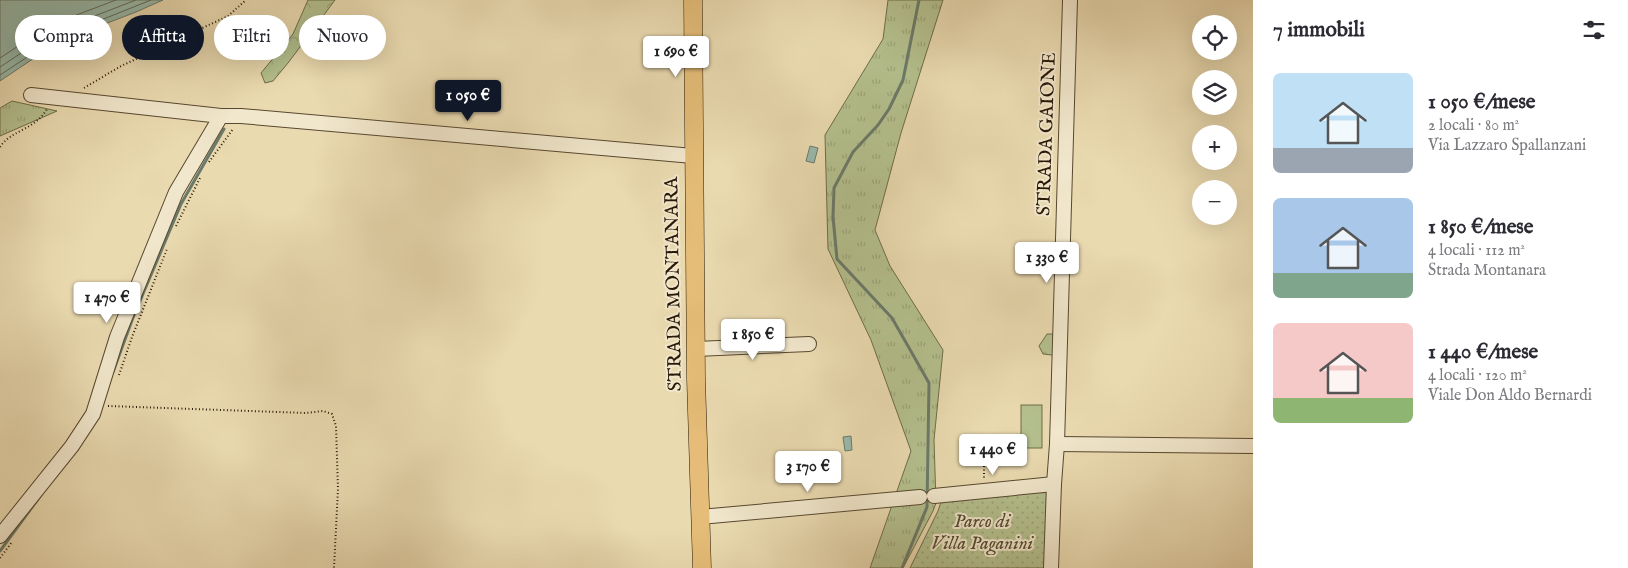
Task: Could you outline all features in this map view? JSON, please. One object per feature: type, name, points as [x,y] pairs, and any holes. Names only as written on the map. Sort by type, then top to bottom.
[{"type":"main road","name":"STRADA MONTANARA","points":[[692,0],[696,348],[702,568]]},
{"type":"street","name":"STRADA GAIONE","points":[[1051,568],[1057,444],[1070,0]]},
{"type":"street","points":[[31,95],[221,116],[241,116],[693,156]]},
{"type":"street","points":[[0,536],[72,446],[93,414],[117,337],[176,192],[221,116]]},
{"type":"street","points":[[696,348],[809,344]]},
{"type":"street","points":[[1057,444],[1253,446]]},
{"type":"street","points":[[700,518],[1054,484]]},
{"type":"path","points":[[78,90],[85,88],[129,62],[228,16],[246,0]]},
{"type":"path","points":[[0,147],[6,139],[29,128],[45,113],[54,98]]},
{"type":"path","points":[[108,406],[306,413],[323,411],[332,414],[336,426],[338,489],[334,568]]},
{"type":"path","points":[[971,458],[984,458],[984,491]]},
{"type":"green space","points":[[308,0],[335,0],[324,15],[301,15]]},
{"type":"green space","points":[[888,0],[943,0],[901,133],[875,230],[890,266],[943,350],[934,440],[936,503],[903,568],[870,568],[911,451],[871,340],[828,249],[825,135],[883,39]]},
{"type":"green space","points":[[299,20],[299,48],[273,81],[265,83],[261,73],[272,60],[289,60],[289,39]]},
{"type":"green space","points":[[12,101],[57,111],[0,136],[0,108]]},
{"type":"green space","points":[[1047,334],[1056,336],[1056,350],[1052,355],[1043,354],[1039,346]]},
{"type":"green space","points":[[1021,405],[1042,405],[1042,448],[1021,448]]},
{"type":"green space","name":"Parco di Villa Paganini","points":[[1019,492],[1051,492],[1050,568],[910,568],[941,502]]},
{"type":"water","points":[[0,0],[163,0],[128,15],[122,15],[122,17],[112,21],[112,15],[15,15],[15,60],[31,60],[0,81]]},
{"type":"water","points":[[810,146],[818,148],[814,163],[806,161]]},
{"type":"water","points":[[851,436],[852,450],[845,451],[843,437]]},
{"type":"waterway","points":[[902,568],[927,507],[929,383],[892,318],[837,259],[833,217],[834,188],[853,152],[878,125],[889,109],[903,80],[919,0]]},
{"type":"waterway","points":[[113,372],[134,315],[181,204],[224,129]]},
{"type":"waterway","points":[[0,551],[41,495]]}]
